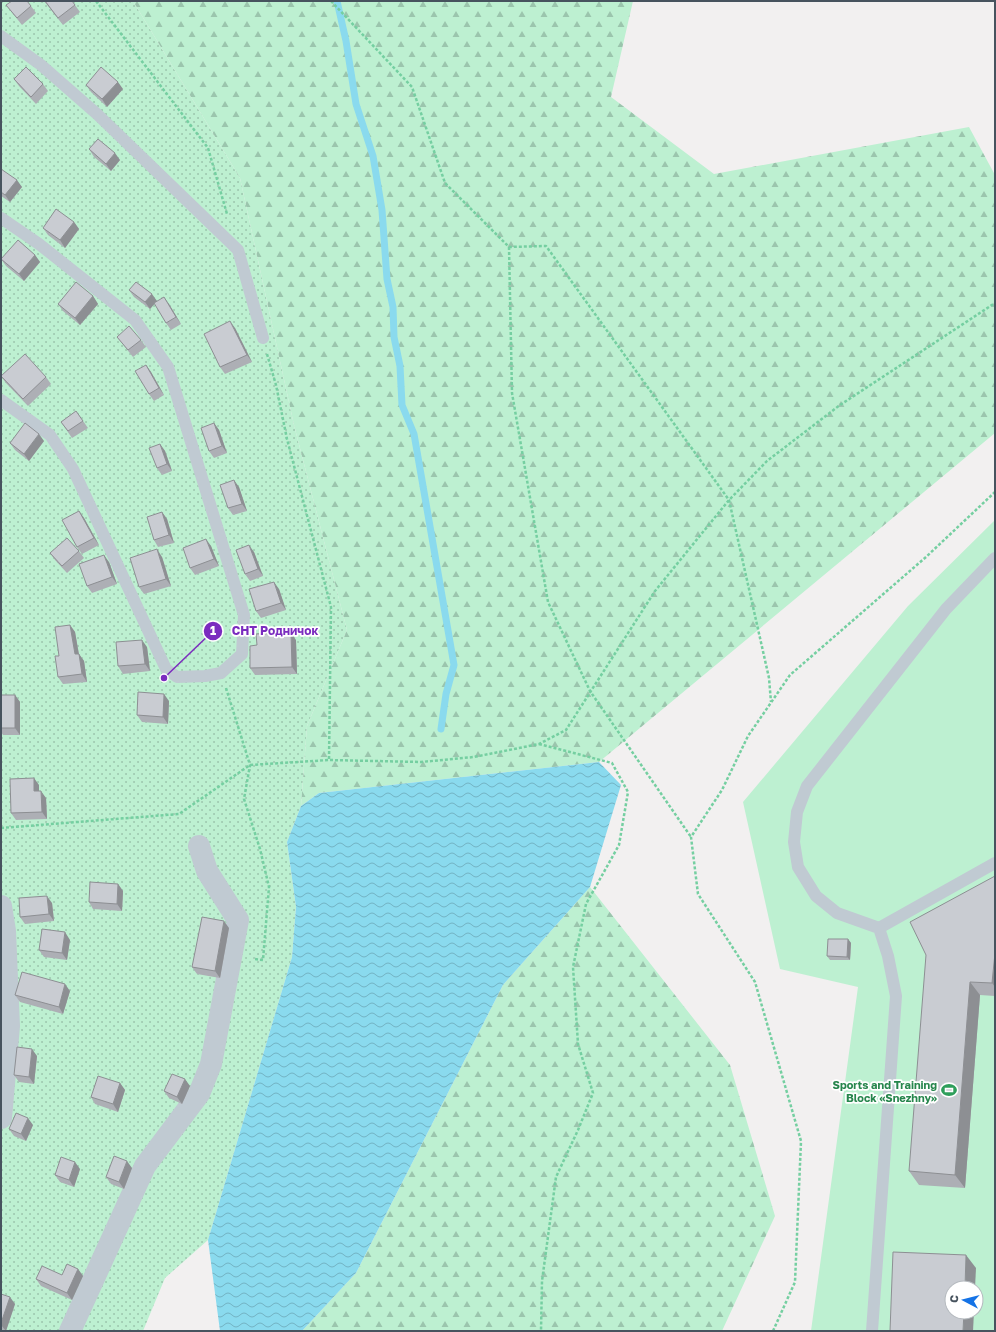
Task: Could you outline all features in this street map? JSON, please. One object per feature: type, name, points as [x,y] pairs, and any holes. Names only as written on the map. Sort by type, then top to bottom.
[{"type":"street","points":[[70,1331],[145,1166],[199,1094],[212,1064],[238,920],[207,871],[199,846]]},
{"type":"street","points":[[1,906],[5,931],[9,1026],[1,1118]]},
{"type":"lane","points":[[1,36],[41,65],[97,114],[238,250],[263,338]]},
{"type":"lane","points":[[1,218],[39,244],[135,320],[168,367],[244,615],[242,654],[221,673],[205,676],[177,677],[166,669],[73,469],[50,436],[1,400]]},
{"type":"lane","points":[[995,558],[946,609],[806,786],[797,812],[794,842],[798,867],[816,896],[837,913],[879,928],[995,862]]},
{"type":"lane","points":[[872,1331],[896,996],[888,956],[879,928]]},
{"type":"path","points":[[96,1],[208,148],[238,250]]},
{"type":"path","points":[[331,1],[412,87],[445,184],[509,247],[512,393],[548,602],[590,692],[691,838],[698,894],[755,982],[801,1141],[795,1282],[773,1331]]},
{"type":"path","points":[[509,247],[546,246],[729,500],[769,678],[772,702]]},
{"type":"path","points":[[1,828],[179,814],[250,765],[329,760],[422,762],[474,757],[539,744],[566,730],[655,592],[729,500],[767,462],[840,405],[995,303]]},
{"type":"path","points":[[263,338],[276,385],[287,440],[330,607],[329,760]]},
{"type":"path","points":[[691,838],[722,790],[748,736],[790,675],[926,557],[995,492]]},
{"type":"path","points":[[221,673],[250,765],[244,798],[260,849],[269,887],[263,960]]},
{"type":"path","points":[[539,744],[612,763],[628,792],[619,845],[586,904],[573,966],[578,1044],[593,1093],[556,1177],[542,1281],[541,1331]]},
{"type":"green space","points":[[1,1],[133,1],[240,178],[294,425],[347,630],[307,726],[301,806],[287,842],[296,907],[292,957],[208,1240],[165,1278],[143,1331],[1,1331]]},
{"type":"green space","points":[[133,1],[633,1],[611,97],[714,174],[969,127],[995,175],[995,433],[599,762],[319,793],[301,806],[307,726],[347,630],[294,425],[240,178]]},
{"type":"green space","points":[[995,520],[995,1331],[811,1331],[858,987],[780,969],[743,802],[908,606]]},
{"type":"green space","points":[[590,887],[730,1065],[775,1216],[722,1331],[302,1331],[356,1273],[503,985]]},
{"type":"water","points":[[599,762],[621,785],[590,887],[503,985],[356,1273],[302,1331],[220,1331],[208,1240],[292,957],[296,907],[287,842],[301,806],[319,793]]},
{"type":"building","points":[[12,1],[27,1],[31,6],[17,18],[6,5]]},
{"type":"building","points":[[45,1],[72,1],[75,5],[58,18]]},
{"type":"building","points":[[26,67],[43,84],[31,97],[14,79]]},
{"type":"building","points":[[101,67],[118,82],[102,99],[86,85]]},
{"type":"building","points":[[98,139],[115,153],[106,164],[89,149]]},
{"type":"building","points":[[1,169],[17,180],[5,195],[1,192]]},
{"type":"building","points":[[56,209],[74,222],[60,240],[43,228]]},
{"type":"building","points":[[18,240],[35,255],[19,274],[1,259]]},
{"type":"building","points":[[76,282],[93,296],[75,318],[58,304]]},
{"type":"building","points":[[136,282],[152,294],[145,302],[129,290]]},
{"type":"building","points":[[164,297],[176,317],[166,323],[154,303]]},
{"type":"building","points":[[230,321],[247,355],[220,367],[204,334]]},
{"type":"building","points":[[129,326],[141,340],[128,350],[117,337]]},
{"type":"building","points":[[25,354],[46,377],[23,399],[1,376]]},
{"type":"building","points":[[146,365],[159,388],[149,394],[135,371]]},
{"type":"building","points":[[76,411],[83,421],[68,431],[61,422]]},
{"type":"building","points":[[25,423],[39,434],[24,454],[10,443]]},
{"type":"building","points":[[214,423],[222,446],[209,451],[201,428]]},
{"type":"building","points":[[160,444],[167,464],[157,468],[149,448]]},
{"type":"building","points":[[234,480],[242,504],[228,508],[220,485]]},
{"type":"building","points":[[79,511],[94,538],[77,547],[62,520]]},
{"type":"building","points":[[162,512],[169,535],[154,540],[147,517]]},
{"type":"building","points":[[67,538],[79,551],[62,566],[50,553]]},
{"type":"building","points":[[206,539],[214,559],[190,568],[183,548]]},
{"type":"building","points":[[249,545],[258,569],[245,574],[236,550]]},
{"type":"building","points":[[157,549],[166,579],[139,587],[130,558]]},
{"type":"building","points":[[104,555],[112,577],[87,586],[79,564]]},
{"type":"building","points":[[274,582],[281,603],[256,611],[249,589]]},
{"type":"building","points":[[70,625],[75,654],[79,654],[82,674],[58,677],[55,656],[59,656],[55,627]]},
{"type":"building","points":[[291,633],[292,667],[250,668],[250,646],[257,645],[256,634]]},
{"type":"building","points":[[142,640],[145,664],[118,666],[116,642]]},
{"type":"building","points":[[138,692],[164,694],[163,717],[137,715]]},
{"type":"building","points":[[1,695],[15,695],[15,728],[1,728]]},
{"type":"building","points":[[34,778],[34,791],[41,791],[42,812],[11,813],[10,779]]},
{"type":"building","name":"Sports and Training Block «Snezhny»","points":[[995,876],[995,953],[992,983],[970,982],[955,1175],[909,1171],[926,955],[910,922]]},
{"type":"building","points":[[90,882],[118,884],[117,904],[89,902]]},
{"type":"building","points":[[47,896],[49,914],[20,917],[19,898]]},
{"type":"building","points":[[202,917],[224,921],[215,971],[192,967]]},
{"type":"building","points":[[42,929],[65,932],[62,953],[39,950]]},
{"type":"building","points":[[828,939],[848,939],[847,957],[827,956]]},
{"type":"building","points":[[22,972],[65,984],[59,1007],[15,995]]},
{"type":"building","points":[[17,1047],[32,1049],[29,1077],[14,1075]]},
{"type":"building","points":[[172,1074],[185,1079],[177,1097],[164,1091]]},
{"type":"building","points":[[98,1076],[120,1083],[113,1104],[91,1097]]},
{"type":"building","points":[[16,1113],[28,1118],[21,1134],[9,1129]]},
{"type":"building","points":[[114,1156],[127,1161],[119,1182],[106,1177]]},
{"type":"building","points":[[61,1157],[75,1162],[69,1180],[55,1175]]},
{"type":"building","points":[[893,1252],[966,1255],[965,1280],[944,1280],[944,1320],[964,1320],[963,1331],[890,1331]]},
{"type":"building","points":[[67,1264],[78,1269],[67,1293],[36,1279],[42,1266],[62,1275]]},
{"type":"building","points":[[1,1294],[10,1297],[1,1323]]},
{"type":"waterway","points":[[337,1],[346,41],[356,104],[373,156],[382,210],[387,279],[393,307],[394,337],[400,366],[402,405],[414,434],[454,665],[446,694],[441,729]]},
{"type":"place","name":"СНТ Родничок","points":[[164,678]]},
{"type":"place","name":"Sports and Training Block «Snezhny»","points":[[949,1090]]}]
